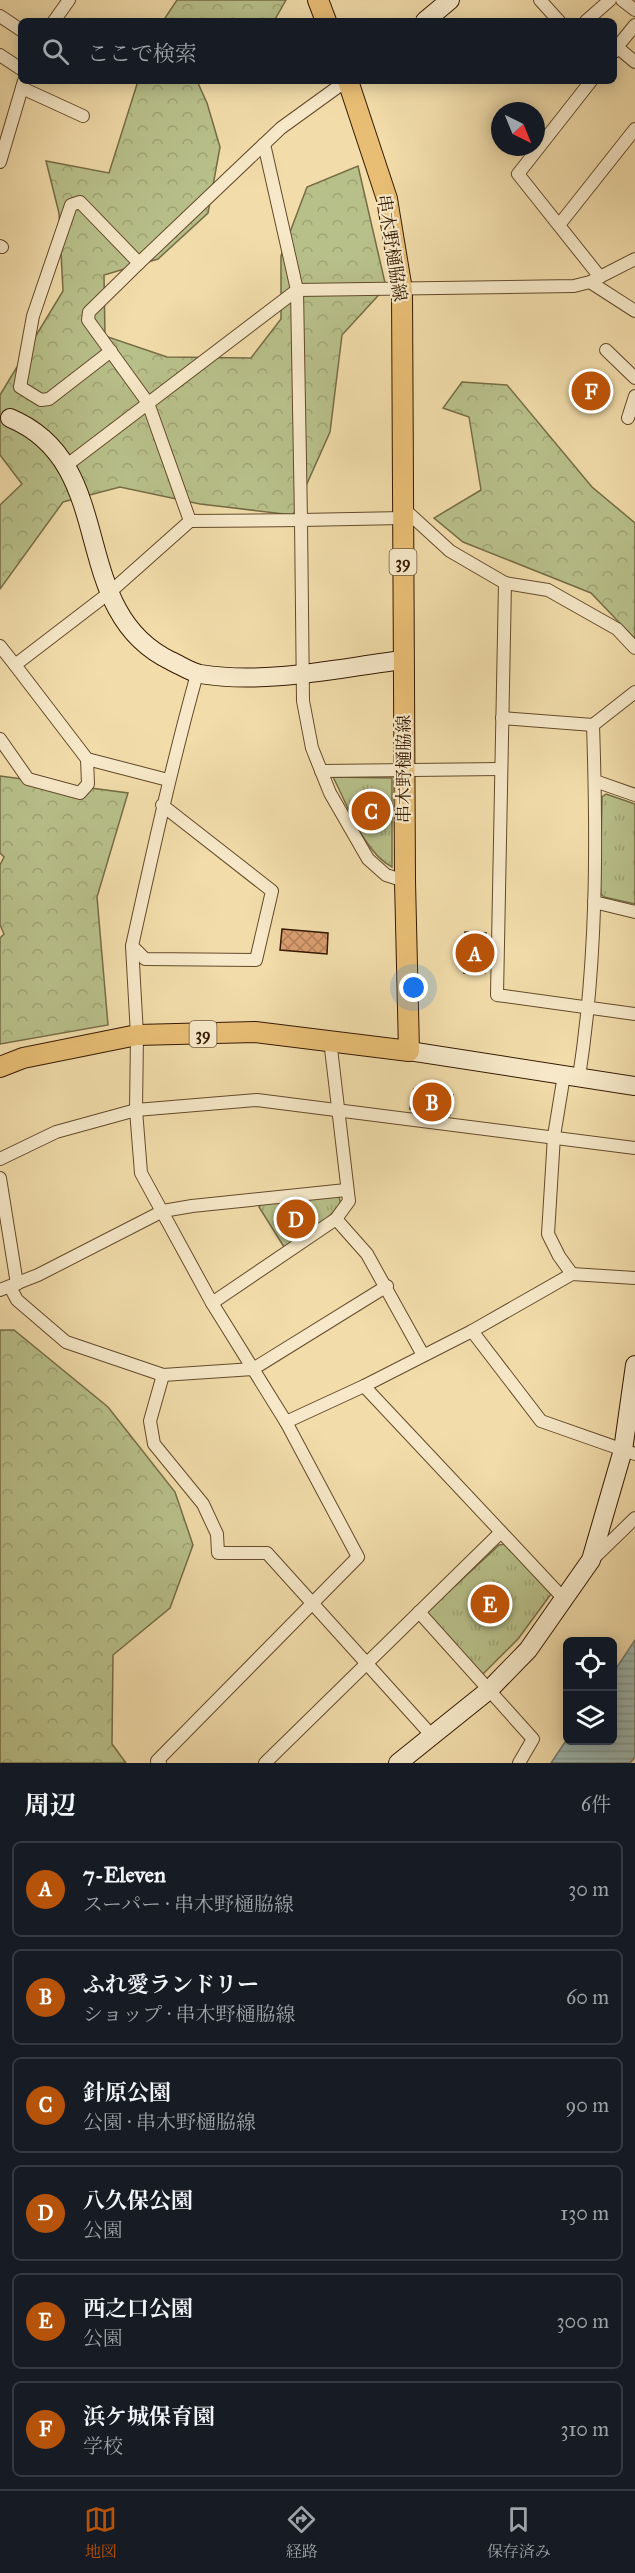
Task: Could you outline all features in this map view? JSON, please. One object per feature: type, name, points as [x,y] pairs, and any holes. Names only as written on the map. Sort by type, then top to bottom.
[{"type":"main road","points":[[318,0],[325,18]]},
{"type":"main road","name":"串木野樋脇線","points":[[348,84],[387,199],[402,290],[405,881],[409,1051]]},
{"type":"main road","name":"39","points":[[0,1067],[23,1058],[137,1035],[255,1032],[409,1051]]},
{"type":"street","points":[[56,18],[69,0]]},
{"type":"street","points":[[429,18],[450,0]]},
{"type":"street","points":[[540,0],[556,18]]},
{"type":"street","points":[[589,18],[610,0]]},
{"type":"street","points":[[622,0],[635,10]]},
{"type":"street","points":[[0,16],[18,28]]},
{"type":"street","points":[[617,49],[635,25]]},
{"type":"street","points":[[617,51],[635,62]]},
{"type":"street","points":[[0,55],[18,67]]},
{"type":"street","points":[[0,162],[23,84],[83,116]]},
{"type":"street","points":[[190,521],[148,402],[88,320],[89,312],[264,144],[343,84]]},
{"type":"street","points":[[589,84],[518,174],[560,225],[595,279],[635,310]]},
{"type":"street","points":[[560,225],[635,129]]},
{"type":"street","points":[[264,144],[297,290],[303,673],[306,721],[330,793],[368,859],[386,875],[405,881]]},
{"type":"street","points":[[111,351],[49,399],[41,400],[20,387],[33,316],[71,205],[80,202],[139,263]]},
{"type":"street","points":[[67,465],[297,290],[574,286],[595,279],[635,259]]},
{"type":"street","points":[[606,350],[635,378]]},
{"type":"street","points":[[628,418],[635,396]]},
{"type":"street","points":[[5,416],[32,426],[51,444],[67,465],[78,488],[109,592],[133,635],[160,656],[197,674],[245,678],[403,660]]},
{"type":"street","points":[[15,665],[109,592],[190,521],[301,520],[403,513],[450,551],[505,583],[548,590],[617,629],[635,648]]},
{"type":"street","points":[[505,583],[497,995],[635,1014]]},
{"type":"street","points":[[0,646],[87,759],[88,784],[80,792],[28,778],[0,738]]},
{"type":"street","points":[[160,1763],[157,1761],[358,1557],[286,1422],[212,1304],[141,1173],[136,1110],[137,1035],[132,946],[162,805],[197,674]]},
{"type":"street","points":[[502,718],[593,725],[635,692]]},
{"type":"street","points":[[572,1274],[559,1256],[548,1234],[554,1137],[590,1007],[594,902],[593,725]]},
{"type":"street","points":[[87,759],[168,780]]},
{"type":"street","points":[[321,771],[501,769]]},
{"type":"street","points":[[595,781],[635,795]]},
{"type":"street","points":[[132,946],[145,959],[256,960],[272,891],[162,805]]},
{"type":"street","points":[[594,902],[635,912]]},
{"type":"street","points":[[212,1304],[336,1219],[349,1201],[330,1040]]},
{"type":"street","points":[[409,1051],[635,1086]]},
{"type":"street","points":[[0,1159],[56,1132],[136,1110],[257,1100],[635,1148]]},
{"type":"street","points":[[0,1178],[9,1287],[17,1300],[66,1342],[163,1375],[253,1370],[387,1286]]},
{"type":"street","points":[[9,1287],[163,1212],[192,1206],[346,1190]]},
{"type":"street","points":[[336,1219],[367,1254],[387,1286],[423,1355]]},
{"type":"street","points":[[286,1422],[364,1386],[472,1331],[572,1274],[635,1278]]},
{"type":"street","points":[[472,1331],[541,1421],[629,1452]]},
{"type":"street","points":[[591,1560],[629,1452],[635,1365]]},
{"type":"street","points":[[163,1375],[150,1421],[154,1444],[203,1504],[217,1534],[218,1553],[267,1553],[433,1737]]},
{"type":"street","points":[[364,1386],[565,1600]]},
{"type":"street","points":[[398,1763],[489,1690],[528,1650],[591,1560],[635,1518]]},
{"type":"street","points":[[265,1763],[365,1662],[501,1532]]},
{"type":"street","points":[[419,1611],[533,1739],[519,1763]]},
{"type":"green space","points":[[177,0],[286,0],[276,18],[165,18]]},
{"type":"green space","points":[[137,84],[198,84],[207,103],[220,147],[208,213],[158,259],[104,275],[105,336],[167,357],[251,358],[281,319],[281,256],[307,187],[358,166],[386,287],[342,335],[330,432],[293,515],[200,504],[120,487],[63,502],[0,589],[0,505],[22,484],[0,455],[0,395],[63,291],[59,213],[46,161],[109,173]]},
{"type":"green space","points":[[462,382],[507,385],[592,487],[635,523],[635,639],[591,593],[463,542],[434,518],[481,490],[469,417],[443,408]]},
{"type":"green space","points":[[0,776],[128,793],[97,897],[108,1025],[0,1044],[0,938],[4,934],[0,925],[0,865],[4,857],[0,853]]},
{"type":"green space","points":[[333,777],[392,778],[392,867],[373,851],[365,839],[350,814]]},
{"type":"green space","points":[[606,794],[635,804],[635,904],[604,897],[600,893],[602,797]]},
{"type":"green space","points":[[338,1194],[341,1204],[315,1231],[289,1247],[284,1247],[259,1207],[263,1202]]},
{"type":"green space","points":[[0,1330],[14,1330],[108,1407],[175,1492],[193,1545],[170,1608],[113,1655],[112,1744],[126,1763],[0,1763]]},
{"type":"green space","points":[[505,1544],[551,1594],[518,1639],[482,1675],[426,1613],[499,1545]]},
{"type":"water","points":[[635,1640],[635,1757],[630,1763],[551,1763],[563,1745],[617,1745],[617,1667]]},
{"type":"building","points":[[282,929],[328,933],[327,954],[280,950]]},
{"type":"building","points":[[465,932],[486,933],[485,973],[464,973]]},
{"type":"building","points":[[414,1089],[453,1095],[450,1115],[410,1109]]},
{"type":"place","name":"浜ケ城保育園","points":[[591,391]]},
{"type":"place","name":"針原公園","points":[[371,811]]},
{"type":"place","name":"7-Eleven","points":[[475,953]]},
{"type":"place","name":"ふれ愛ランドリー","points":[[432,1102]]},
{"type":"place","name":"八久保公園","points":[[296,1219]]},
{"type":"place","name":"西之口公園","points":[[490,1604]]}]
